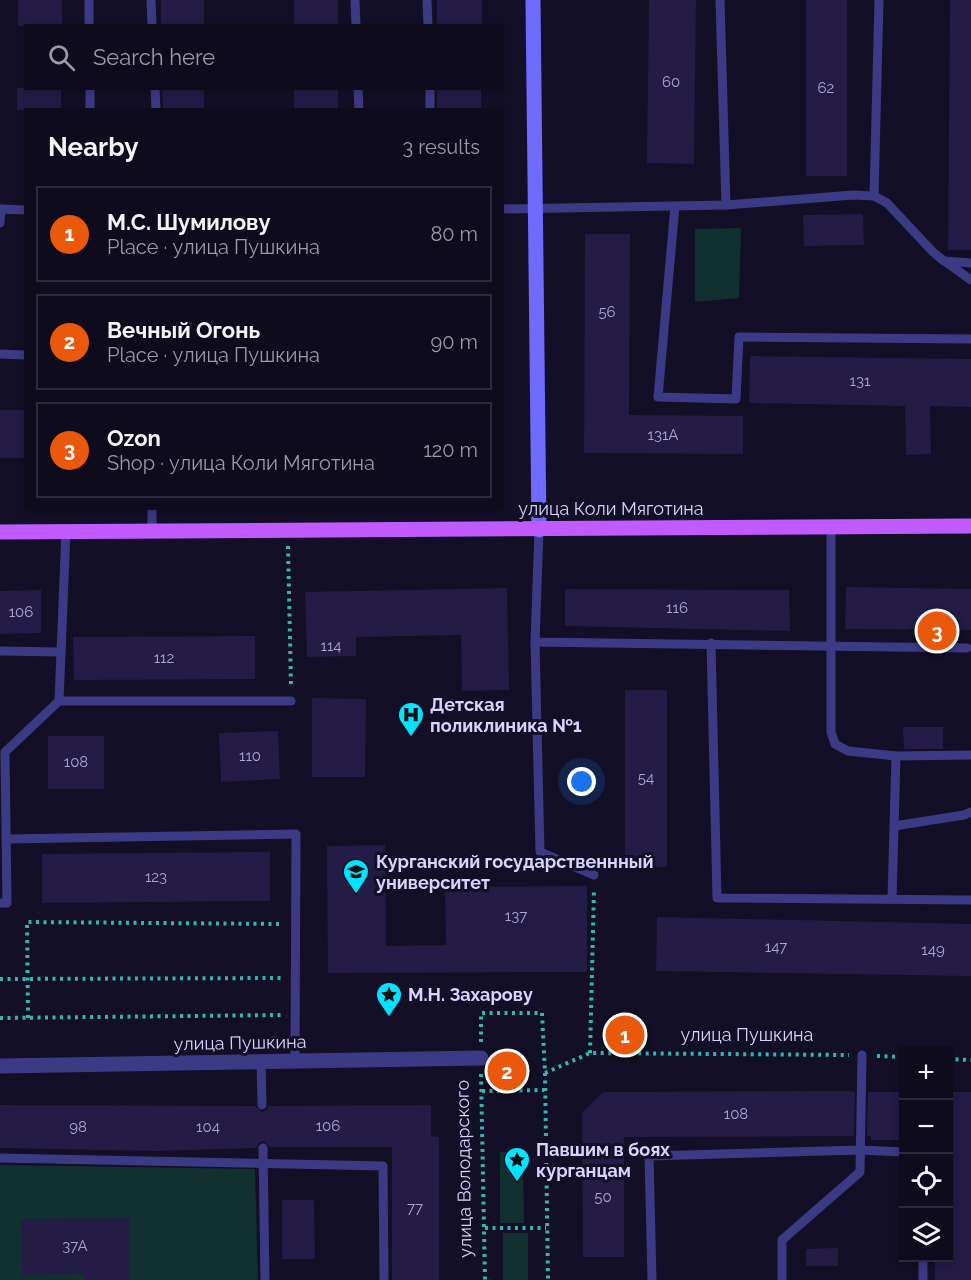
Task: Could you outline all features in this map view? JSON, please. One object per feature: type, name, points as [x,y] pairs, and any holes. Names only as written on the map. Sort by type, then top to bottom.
[{"type":"main road","name":"улица Коли Мяготина","points":[[0,531],[971,526]]},
{"type":"street","points":[[533,0],[539,530]]},
{"type":"street","name":"улица Пушкина","points":[[0,1066],[481,1058]]},
{"type":"lane","points":[[89,0],[89,24]]},
{"type":"lane","points":[[151,0],[152,24]]},
{"type":"lane","points":[[355,0],[356,24]]},
{"type":"lane","points":[[427,0],[428,24]]},
{"type":"lane","points":[[720,0],[726,205]]},
{"type":"lane","points":[[874,196],[879,0]]},
{"type":"lane","points":[[90,90],[90,108]]},
{"type":"lane","points":[[155,90],[156,108]]},
{"type":"lane","points":[[358,90],[359,108]]},
{"type":"lane","points":[[430,90],[430,108]]},
{"type":"lane","points":[[504,208],[726,205],[853,195],[874,196],[887,203],[933,252],[971,280]]},
{"type":"lane","points":[[675,206],[658,397],[736,399],[739,337],[971,339]]},
{"type":"lane","points":[[0,223],[1,209],[24,210]]},
{"type":"lane","points":[[944,261],[971,263]]},
{"type":"lane","points":[[0,354],[24,355]]},
{"type":"lane","points":[[152,510],[152,531]]},
{"type":"lane","points":[[831,526],[831,732],[835,744],[848,751],[896,756],[971,755]]},
{"type":"lane","points":[[539,530],[535,642],[540,852],[594,875]]},
{"type":"lane","points":[[59,701],[66,531]]},
{"type":"lane","points":[[535,642],[967,648]]},
{"type":"lane","points":[[711,643],[717,898],[971,900]]},
{"type":"lane","points":[[0,651],[61,652]]},
{"type":"lane","points":[[0,903],[7,903],[5,752],[59,701],[291,701]]},
{"type":"lane","points":[[892,899],[896,756]]},
{"type":"lane","points":[[894,826],[971,812]]},
{"type":"lane","points":[[6,839],[296,834],[295,1061]]},
{"type":"lane","points":[[782,1280],[782,1240],[860,1172],[862,1055]]},
{"type":"lane","points":[[261,1062],[262,1105]]},
{"type":"lane","points":[[262,1148],[265,1280]]},
{"type":"lane","points":[[652,1280],[649,1156],[860,1150],[899,1152]]},
{"type":"lane","points":[[0,1158],[383,1166],[384,1280]]},
{"type":"lane","points":[[923,1262],[923,1280]]},
{"type":"path","points":[[288,529],[291,701]]},
{"type":"path","points":[[548,1280],[545,1073],[591,1053],[594,875]]},
{"type":"path","points":[[28,1017],[27,922],[296,924]]},
{"type":"path","points":[[0,979],[295,978]]},
{"type":"path","name":"улица Володарского","points":[[486,1280],[481,1013],[542,1013],[545,1073]]},
{"type":"path","points":[[0,1018],[295,1014]]},
{"type":"path","name":"улица Пушкина","points":[[591,1053],[899,1057]]},
{"type":"path","points":[[953,1059],[971,1060]]},
{"type":"path","points":[[482,1091],[544,1090]]},
{"type":"path","points":[[485,1228],[546,1228]]},
{"type":"green space","points":[[741,228],[739,298],[695,302],[695,229]]},
{"type":"green space","points":[[500,1152],[523,1152],[524,1223],[500,1223]]},
{"type":"green space","points":[[0,1165],[255,1169],[258,1280],[0,1280]]},
{"type":"green space","points":[[503,1233],[528,1233],[528,1280],[503,1280]]},
{"type":"building","points":[[18,0],[62,0],[62,24],[18,26]]},
{"type":"building","points":[[161,0],[204,0],[204,24],[161,24]]},
{"type":"building","points":[[294,0],[338,0],[338,24],[294,24]]},
{"type":"building","points":[[437,0],[482,0],[482,24],[437,24]]},
{"type":"building","points":[[649,0],[696,0],[694,164],[647,163]]},
{"type":"building","points":[[806,0],[847,0],[847,176],[806,176]]},
{"type":"building","points":[[950,0],[971,0],[971,250],[948,250]]},
{"type":"building","points":[[17,88],[61,90],[61,108],[17,110]]},
{"type":"building","points":[[162,90],[204,90],[204,108],[163,108]]},
{"type":"building","points":[[294,90],[338,90],[338,108],[294,108]]},
{"type":"building","points":[[437,90],[481,90],[481,108],[437,108]]},
{"type":"building","points":[[863,214],[864,245],[804,246],[803,215]]},
{"type":"building","points":[[585,234],[630,234],[629,415],[743,416],[743,454],[584,453]]},
{"type":"building","points":[[750,356],[971,359],[971,407],[930,406],[931,454],[906,455],[905,406],[749,403]]},
{"type":"building","points":[[0,410],[24,410],[24,458],[0,458]]},
{"type":"building","points":[[846,587],[971,589],[971,630],[845,629]]},
{"type":"building","points":[[507,588],[509,690],[462,691],[461,635],[356,637],[356,656],[307,657],[305,592]]},
{"type":"building","points":[[565,589],[789,590],[790,631],[565,626]]},
{"type":"building","points":[[41,590],[41,633],[0,634],[0,591]]},
{"type":"building","points":[[255,636],[255,679],[74,680],[73,637]]},
{"type":"building","points":[[625,690],[667,690],[667,867],[625,867]]},
{"type":"building","points":[[312,698],[366,699],[365,777],[312,777]]},
{"type":"building","points":[[903,727],[943,727],[943,749],[904,749]]},
{"type":"building","points":[[278,731],[280,779],[221,782],[219,733]]},
{"type":"building","points":[[48,736],[104,736],[104,789],[48,789]]},
{"type":"building","points":[[385,845],[386,946],[446,945],[445,887],[587,886],[587,972],[328,973],[327,846]]},
{"type":"building","points":[[270,852],[270,901],[42,903],[42,854]]},
{"type":"building","points":[[657,917],[971,924],[971,976],[656,971]]},
{"type":"building","points":[[603,1092],[855,1092],[854,1136],[624,1137],[624,1257],[583,1257],[582,1113]]},
{"type":"building","points":[[868,1092],[899,1092],[899,1140],[871,1140],[871,1136],[867,1136]]},
{"type":"building","points":[[953,1092],[971,1092],[971,1280],[935,1280],[935,1262],[953,1262]]},
{"type":"building","points":[[0,1105],[255,1106],[262,1112],[269,1106],[431,1105],[431,1136],[439,1137],[439,1280],[392,1280],[392,1147],[270,1147],[263,1141],[256,1148],[156,1151],[0,1148]]},
{"type":"building","points":[[282,1200],[314,1200],[315,1259],[282,1259]]},
{"type":"building","points":[[129,1218],[130,1280],[84,1280],[84,1274],[22,1275],[21,1219]]},
{"type":"building","points":[[838,1248],[838,1266],[806,1266],[806,1249]]},
{"type":"place","name":"Ozon","points":[[937,631]]},
{"type":"place","name":"Детская поликлиника №1","points":[[411,738]]},
{"type":"place","name":"Курганский государственнный университет","points":[[356,895]]},
{"type":"place","name":"М.Н. Захарову","points":[[389,1018]]},
{"type":"place","name":"М.С. Шумилову","points":[[625,1035]]},
{"type":"place","name":"Вечный Огонь","points":[[507,1071]]},
{"type":"place","name":"Павшим в боях курганцам","points":[[517,1183]]}]
